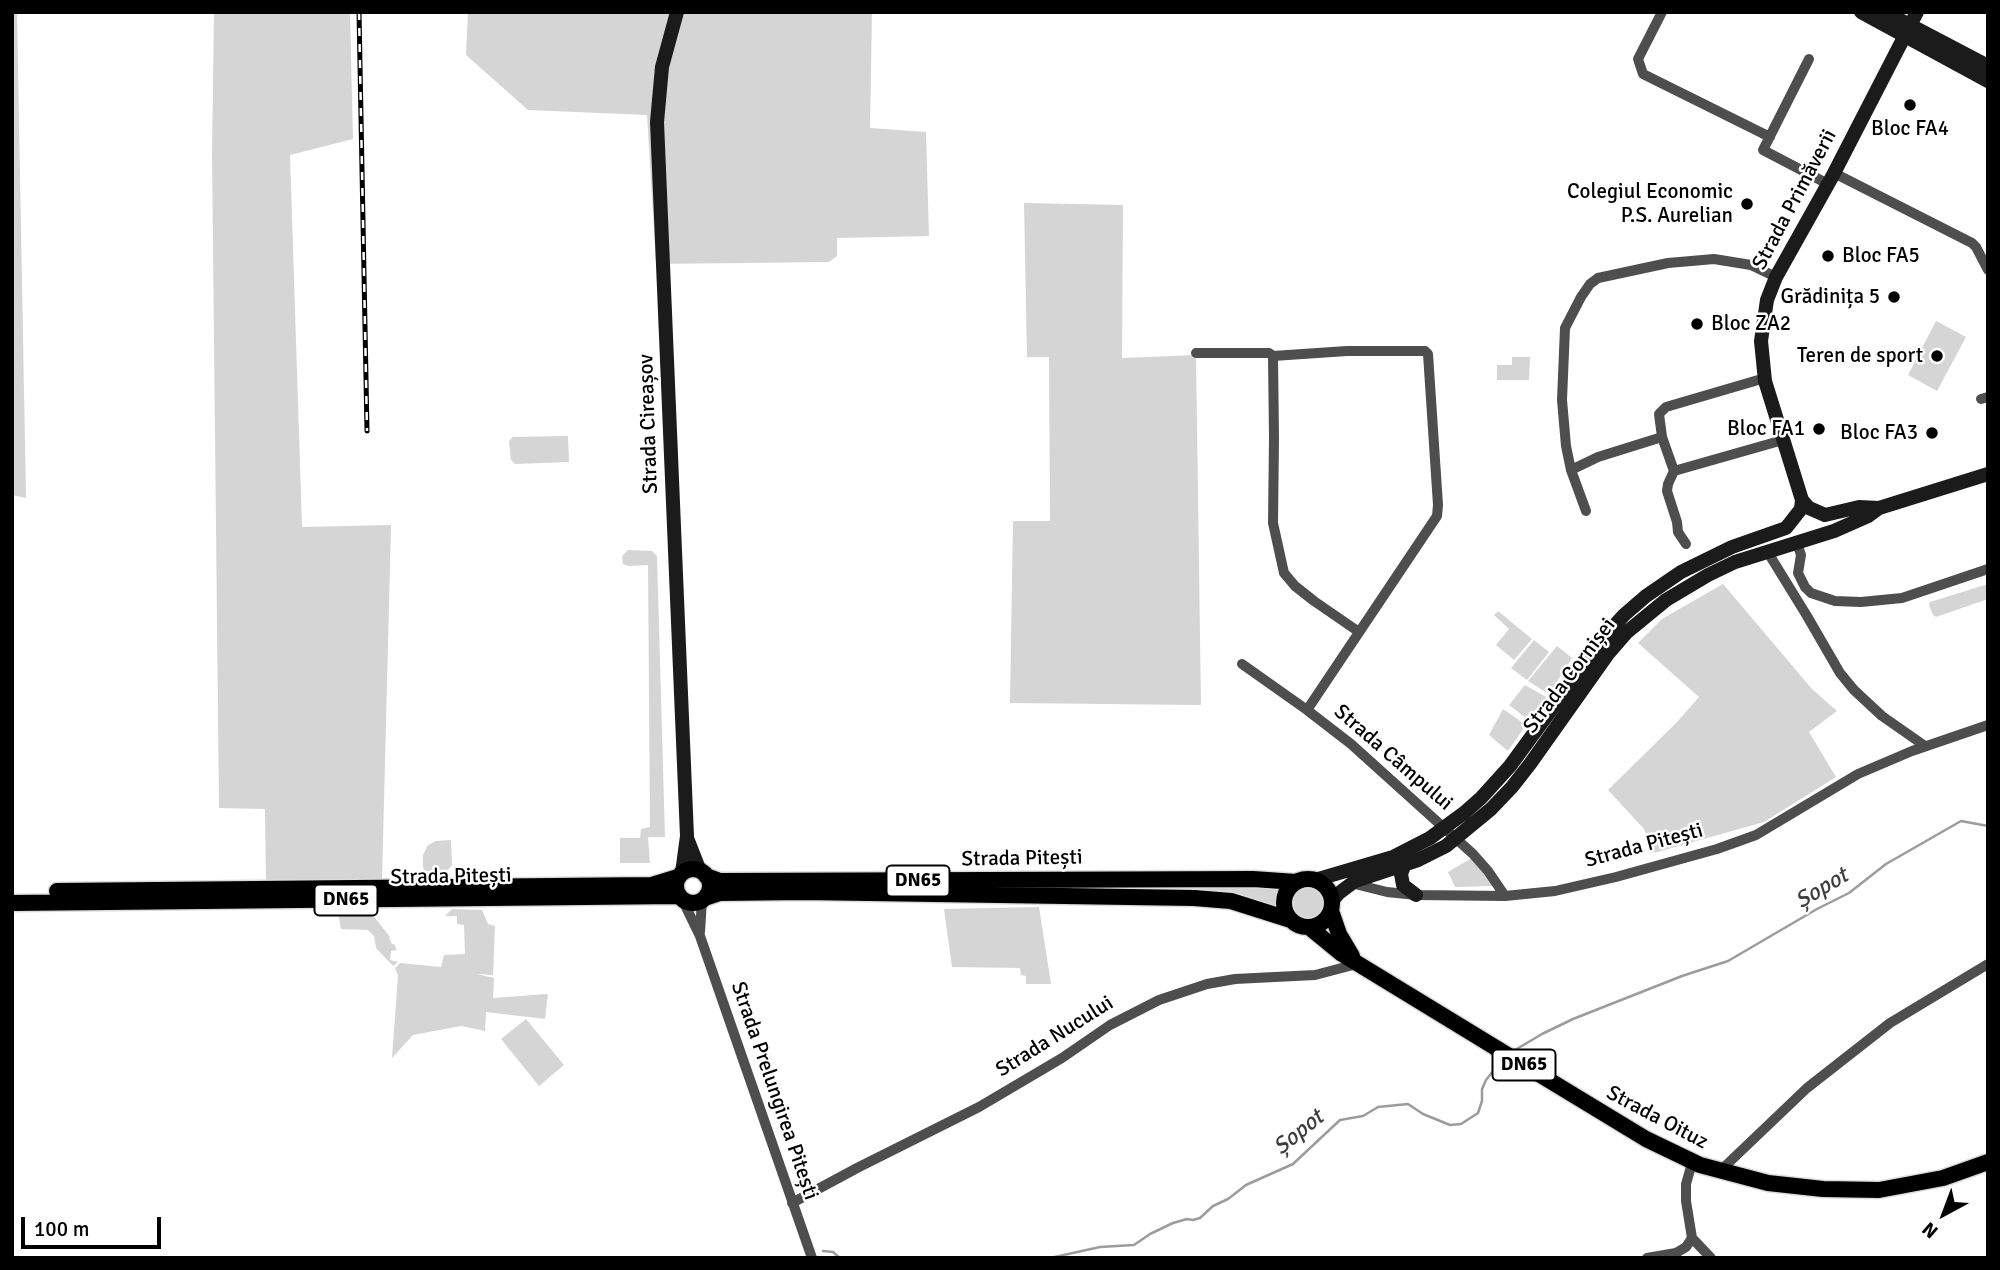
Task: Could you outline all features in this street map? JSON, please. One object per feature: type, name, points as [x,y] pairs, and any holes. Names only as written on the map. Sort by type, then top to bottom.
[{"type":"main road","name":"Strada Pitești","points":[[12,892],[652,885],[689,870],[720,881],[1216,900],[1248,906],[1291,920]]},
{"type":"main road","points":[[703,874],[710,887],[703,899]]},
{"type":"main road","points":[[680,875],[676,890],[681,898]]},
{"type":"main road","name":"Strada Pitești","points":[[12,902],[681,898],[692,903],[720,893],[1253,879],[1296,882]]},
{"type":"main road","points":[[1315,880],[1328,889],[1332,906],[1321,924],[1303,927],[1291,920],[1284,904],[1289,888],[1296,882],[1315,880]]},
{"type":"main road","name":"Strada Oituz","points":[[1332,906],[1339,934],[1358,964]]},
{"type":"main road","name":"Strada Oituz","points":[[1309,927],[1358,964],[1646,1139],[1692,1163],[1719,1172]]},
{"type":"main road","name":"DN65","points":[[1719,1172],[1768,1183],[1823,1189],[1879,1190],[1943,1178],[1988,1162]]},
{"type":"street","name":"Strada Cireașov","points":[[677,12],[662,67],[657,122],[687,836],[680,875]]},
{"type":"street","points":[[1662,12],[1638,60],[1643,74],[1770,137]]},
{"type":"street","points":[[1861,12],[1910,24],[1988,81]]},
{"type":"street","points":[[1885,12],[1988,66]]},
{"type":"street","name":"Strada Primăverii","points":[[1802,500],[1765,378],[1761,341],[1767,300],[1776,277],[1831,179],[1910,24]]},
{"type":"street","points":[[1809,59],[1763,150],[1972,243],[1988,270]]},
{"type":"street","points":[[1586,511],[1571,470],[1562,400],[1565,328],[1590,284],[1598,278],[1668,263],[1714,259],[1751,264],[1776,277]]},
{"type":"street","points":[[1196,353],[1269,353],[1273,356],[1347,351],[1424,351],[1428,354],[1437,516],[1307,710]]},
{"type":"street","points":[[1273,356],[1273,523],[1284,573],[1295,586],[1360,632]]},
{"type":"street","points":[[1686,544],[1678,532],[1668,491],[1674,471],[1662,437],[1659,414],[1666,407],[1765,378]]},
{"type":"street","points":[[1571,470],[1598,457],[1662,437]]},
{"type":"street","points":[[1674,471],[1783,440]]},
{"type":"street","name":"Strada Cornișei","points":[[1715,563],[1797,543],[1853,523],[1880,508],[1988,474]]},
{"type":"street","points":[[1802,500],[1809,508],[1825,515],[1859,507],[1880,508]]},
{"type":"street","name":"Strada Cornișei","points":[[1315,880],[1393,857],[1430,838],[1481,798],[1498,781],[1611,628],[1637,604],[1662,594],[1715,563],[1732,547],[1786,528],[1801,509],[1802,500]]},
{"type":"street","points":[[1797,543],[1801,555],[1798,573],[1805,587],[1811,593],[1835,601],[1861,602],[1902,598],[1988,569]]},
{"type":"street","points":[[1767,551],[1840,673],[1882,716],[1925,746]]},
{"type":"street","name":"Strada Cornișei","points":[[1332,906],[1339,893],[1351,883],[1433,854],[1491,809],[1512,787],[1608,654],[1662,594]]},
{"type":"street","name":"Strada Câmpului","points":[[1242,664],[1351,744],[1457,838],[1488,871],[1505,896]]},
{"type":"street","name":"Strada Pitești","points":[[1351,883],[1387,892],[1416,895],[1505,896],[1555,891],[1616,877],[1756,835],[1858,774],[1988,724]]},
{"type":"street","name":"Strada Cireașov","points":[[687,836],[703,874]]},
{"type":"street","points":[[1404,866],[1401,874],[1403,885],[1416,895]]},
{"type":"street","name":"Strada Prelungirea Pitești","points":[[681,898],[700,936],[813,1258]]},
{"type":"street","name":"Strada Prelungirea Pitești","points":[[700,936],[703,899]]},
{"type":"street","name":"Strada Nucului","points":[[792,1203],[979,1107],[1062,1058],[1110,1025],[1159,1000],[1207,984],[1235,979],[1315,975],[1358,964]]},
{"type":"street","name":"Strada Oituz","points":[[1719,1172],[1807,1088],[1890,1023],[1988,964]]},
{"type":"street","points":[[1692,1163],[1686,1184],[1692,1238],[1711,1258]]},
{"type":"street","points":[[1647,1258],[1676,1253],[1686,1247],[1692,1238]]},
{"type":"shaded area","points":[[12,12],[17,12],[26,498],[12,495]]},
{"type":"shaded area","points":[[214,12],[350,12],[353,139],[290,155],[302,527],[391,525],[382,881],[266,883],[265,809],[219,808],[212,154]]},
{"type":"shaded area","points":[[468,12],[872,12],[870,128],[926,132],[929,236],[837,238],[837,256],[829,262],[656,264],[647,115],[528,110],[466,55]]},
{"type":"shaded area","points":[[1024,203],[1123,205],[1122,358],[1196,355],[1201,705],[1010,703],[1013,521],[1050,521],[1049,357],[1027,357]]},
{"type":"shaded area","name":"Teren de sport","points":[[1936,321],[1966,337],[1937,391],[1908,375]]},
{"type":"shaded area","points":[[1512,357],[1530,357],[1529,380],[1497,380],[1497,365],[1512,365]]},
{"type":"shaded area","points":[[568,436],[569,462],[515,464],[511,460],[509,441],[513,437]]},
{"type":"shaded area","points":[[628,550],[652,551],[657,556],[665,837],[648,837],[650,863],[620,863],[620,838],[640,838],[641,829],[650,827],[648,565],[623,564],[622,556]]},
{"type":"shaded area","points":[[1723,584],[1812,689],[1837,711],[1809,732],[1836,777],[1764,822],[1654,853],[1644,829],[1608,790],[1699,697],[1638,643],[1662,619]]},
{"type":"shaded area","points":[[1988,584],[1988,599],[1936,617],[1933,615],[1930,602]]},
{"type":"shaded area","points":[[1498,611],[1532,639],[1514,660],[1496,645],[1509,629],[1494,615]]},
{"type":"shaded area","points":[[1534,640],[1549,652],[1527,680],[1511,668]]},
{"type":"shaded area","points":[[1557,646],[1572,658],[1549,694],[1528,681]]},
{"type":"shaded area","points":[[1525,685],[1546,697],[1530,721],[1509,705]]},
{"type":"shaded area","points":[[1503,709],[1526,725],[1508,751],[1489,735]]},
{"type":"shaded area","points":[[451,840],[452,865],[448,870],[426,871],[423,868],[423,855],[428,845],[436,841]]},
{"type":"shaded area","points":[[1472,858],[1495,884],[1493,886],[1455,887],[1448,872]]},
{"type":"shaded area","points":[[1132,882],[1250,883],[1282,888],[1278,910],[1209,893],[1132,889]]},
{"type":"shaded area","points":[[1308,888],[1314,889],[1322,897],[1322,909],[1314,917],[1308,918],[1302,917],[1294,909],[1293,903],[1294,897],[1302,889]]},
{"type":"shaded area","points":[[365,905],[397,950],[391,951],[390,960],[398,962],[393,966],[376,948],[374,936],[368,930],[341,929],[337,907]]},
{"type":"shaded area","points":[[1039,907],[1051,984],[1026,984],[1026,976],[1021,975],[1020,968],[952,967],[944,909]]},
{"type":"shaded area","points":[[452,909],[482,910],[488,924],[495,926],[493,975],[477,974],[494,978],[493,998],[548,994],[545,1019],[486,1012],[485,1031],[461,1026],[413,1035],[392,1058],[398,975],[395,968],[400,963],[441,967],[444,955],[465,954],[464,925],[457,924],[457,916],[445,916]]},
{"type":"shaded area","points":[[526,1019],[564,1065],[539,1086],[501,1039]]},
{"type":"waterway","name":"Șopot","points":[[1515,1050],[1573,1019],[1728,961],[1849,893],[1886,864],[1961,821],[1988,826]]},
{"type":"waterway","name":"Șopot","points":[[1050,1258],[1100,1247],[1134,1245],[1173,1223],[1200,1218],[1213,1206],[1228,1199],[1246,1185],[1293,1164],[1340,1120],[1363,1116],[1378,1107],[1408,1104],[1423,1114],[1450,1125],[1461,1124],[1478,1113],[1482,1089],[1501,1061]]},
{"type":"waterway","name":"Șopot","points":[[823,1251],[833,1252],[840,1258]]},
{"type":"railway","points":[[359,12],[367,431]]},
{"type":"place","name":"Bloc FA4","points":[[1910,105]]},
{"type":"place","name":"Colegiul Economic P.S. Aurelian","points":[[1747,204]]},
{"type":"place","name":"Bloc FA5","points":[[1828,256]]},
{"type":"place","name":"Grădinița 5","points":[[1894,297]]},
{"type":"place","name":"Bloc ZA2","points":[[1697,324]]},
{"type":"place","name":"Teren de sport","points":[[1937,356]]},
{"type":"place","name":"Bloc FA1","points":[[1819,429]]},
{"type":"place","name":"Bloc FA3","points":[[1932,433]]}]
